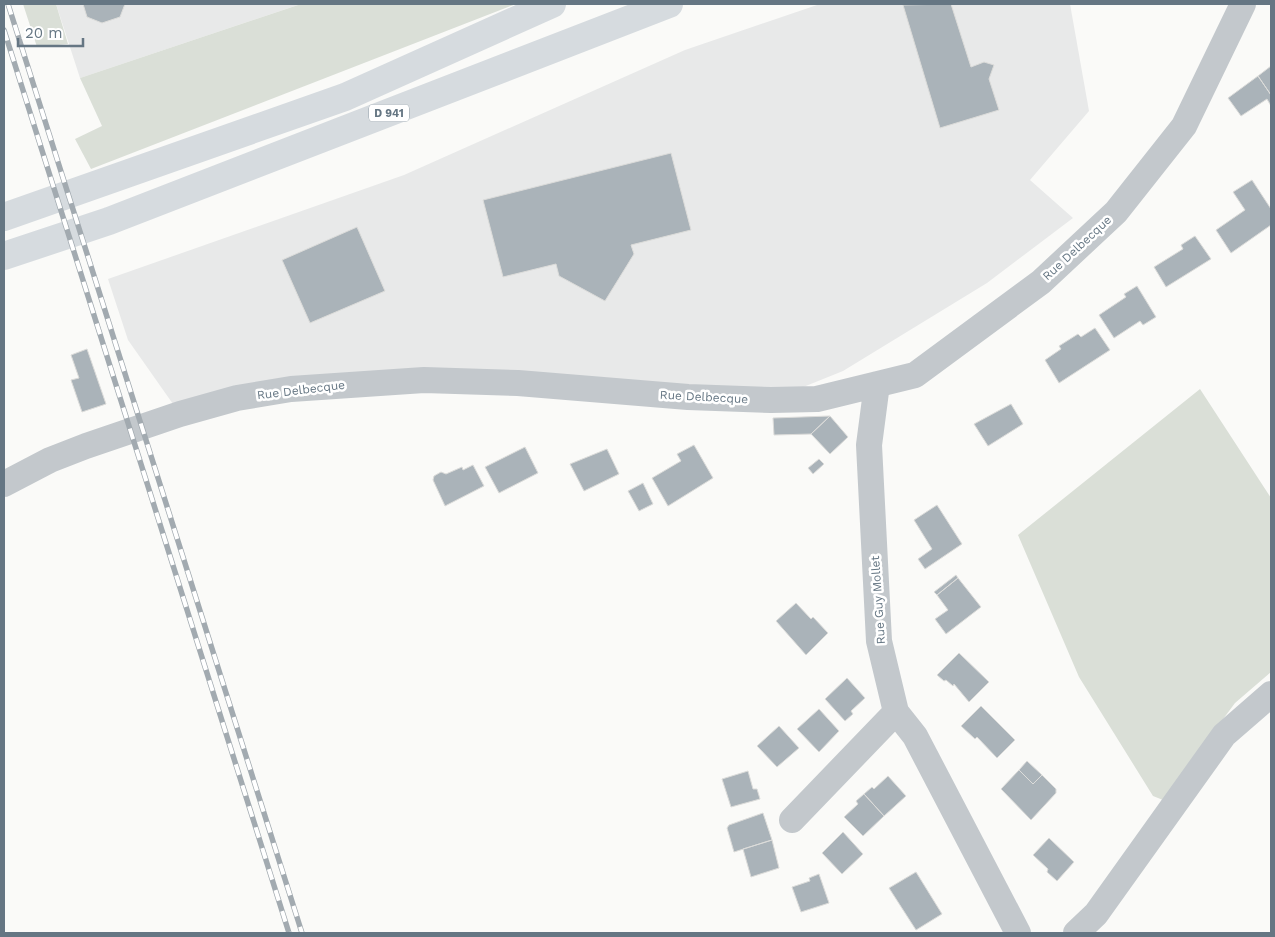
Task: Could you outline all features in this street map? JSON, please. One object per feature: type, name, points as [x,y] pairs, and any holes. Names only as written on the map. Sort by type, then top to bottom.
[{"type":"highway","name":"D 941","points":[[14,214],[345,97],[552,4]]},
{"type":"highway","name":"D 941","points":[[4,256],[108,221],[669,4]]},
{"type":"street","name":"Rue Delbecque","points":[[4,484],[77,450],[180,414],[238,398],[291,389],[424,380],[518,383],[688,397],[771,400],[818,399],[915,375],[1042,282],[1116,212],[1184,126],[1243,4]]},
{"type":"street","name":"Rue Guy Mollet","points":[[877,384],[870,445],[879,642],[896,712],[915,736],[1012,930]]},
{"type":"street","points":[[1076,933],[1096,914],[1224,734],[1271,694]]},
{"type":"street","points":[[792,820],[896,712]]},
{"type":"shaded area","points":[[23,4],[56,4],[68,44],[37,47]]},
{"type":"shaded area","points":[[56,4],[301,4],[80,78]]},
{"type":"shaded area","points":[[301,4],[516,4],[91,169],[75,139],[102,126],[80,78]]},
{"type":"shaded area","points":[[820,4],[1070,4],[1089,111],[1030,180],[1073,218],[987,283],[843,371],[771,400],[424,380],[180,414],[128,340],[108,279],[404,175],[685,50]]},
{"type":"shaded area","points":[[1200,389],[1271,498],[1271,672],[1235,703],[1163,800],[1153,796],[1079,677],[1018,535]]},
{"type":"building","points":[[83,4],[125,4],[120,17],[102,23],[87,17]]},
{"type":"building","points":[[951,4],[971,67],[984,62],[994,65],[989,79],[999,110],[940,128],[903,5]]},
{"type":"building","points":[[1271,66],[1271,95],[1258,76]]},
{"type":"building","points":[[1258,76],[1271,95],[1271,106],[1267,99],[1241,116],[1228,98]]},
{"type":"building","points":[[671,153],[691,230],[631,245],[634,254],[605,301],[559,276],[556,264],[503,277],[483,200]]},
{"type":"building","points":[[1252,180],[1271,209],[1271,225],[1231,253],[1216,230],[1245,210],[1233,192]]},
{"type":"building","points":[[357,227],[385,291],[310,323],[282,260]]},
{"type":"building","points":[[1195,236],[1211,259],[1166,287],[1154,267],[1183,249],[1181,245]]},
{"type":"building","points":[[1137,286],[1156,317],[1143,325],[1140,321],[1114,338],[1099,315],[1126,297],[1124,294]]},
{"type":"building","points":[[1095,328],[1110,350],[1059,383],[1045,360],[1061,349],[1059,346],[1078,334],[1081,337]]},
{"type":"building","points":[[87,349],[106,404],[82,412],[71,380],[79,378],[71,355]]},
{"type":"building","points":[[1011,404],[1023,424],[988,446],[974,424]]},
{"type":"building","points":[[830,416],[811,434],[774,435],[773,418]]},
{"type":"building","points":[[830,416],[848,437],[830,454],[811,434]]},
{"type":"building","points":[[694,445],[713,478],[668,506],[652,478],[681,461],[677,454]]},
{"type":"building","points":[[525,447],[538,473],[499,493],[485,467]]},
{"type":"building","points":[[607,449],[619,474],[584,491],[570,464]]},
{"type":"building","points":[[819,459],[824,464],[813,474],[808,468]]},
{"type":"building","points":[[473,465],[484,486],[445,506],[433,480],[434,476],[441,472],[446,474],[462,467],[463,470]]},
{"type":"building","points":[[643,483],[653,504],[639,511],[628,491]]},
{"type":"building","points":[[937,505],[962,544],[925,569],[918,559],[932,549],[914,520]]},
{"type":"building","points":[[956,575],[958,578],[937,595],[934,592]]},
{"type":"building","points":[[958,578],[981,607],[946,634],[935,619],[948,610],[937,595]]},
{"type":"building","points":[[796,603],[828,633],[806,655],[776,621]]},
{"type":"building","points":[[959,653],[989,682],[969,702],[954,684],[953,686],[937,675]]},
{"type":"building","points":[[847,678],[865,698],[851,711],[853,714],[845,721],[825,699]]},
{"type":"building","points":[[981,706],[1015,740],[997,758],[977,737],[975,739],[961,726]]},
{"type":"building","points":[[819,709],[839,731],[819,752],[797,729]]},
{"type":"building","points":[[779,726],[799,748],[777,767],[757,746]]},
{"type":"building","points":[[1027,761],[1042,775],[1033,784],[1019,770]]},
{"type":"building","points":[[1019,770],[1033,784],[1042,775],[1056,789],[1056,793],[1031,820],[1001,789]]},
{"type":"building","points":[[748,771],[753,789],[757,789],[760,799],[731,807],[722,779]]},
{"type":"building","points":[[888,776],[906,796],[884,816],[864,794],[872,787],[874,789]]},
{"type":"building","points":[[864,794],[884,816],[863,836],[844,817],[858,804],[856,801]]},
{"type":"building","points":[[763,813],[772,840],[734,852],[727,828],[729,825]]},
{"type":"building","points":[[843,832],[863,854],[842,874],[822,853]]},
{"type":"building","points":[[1049,838],[1074,862],[1057,881],[1047,872],[1048,869],[1033,855]]},
{"type":"building","points":[[772,840],[779,868],[751,877],[743,849]]},
{"type":"building","points":[[916,872],[942,914],[916,930],[889,888]]},
{"type":"building","points":[[819,874],[829,903],[801,912],[792,887],[810,881],[809,878]]},
{"type":"railway","points":[[8,4],[302,933]]},
{"type":"railway","points":[[4,30],[289,933]]}]
